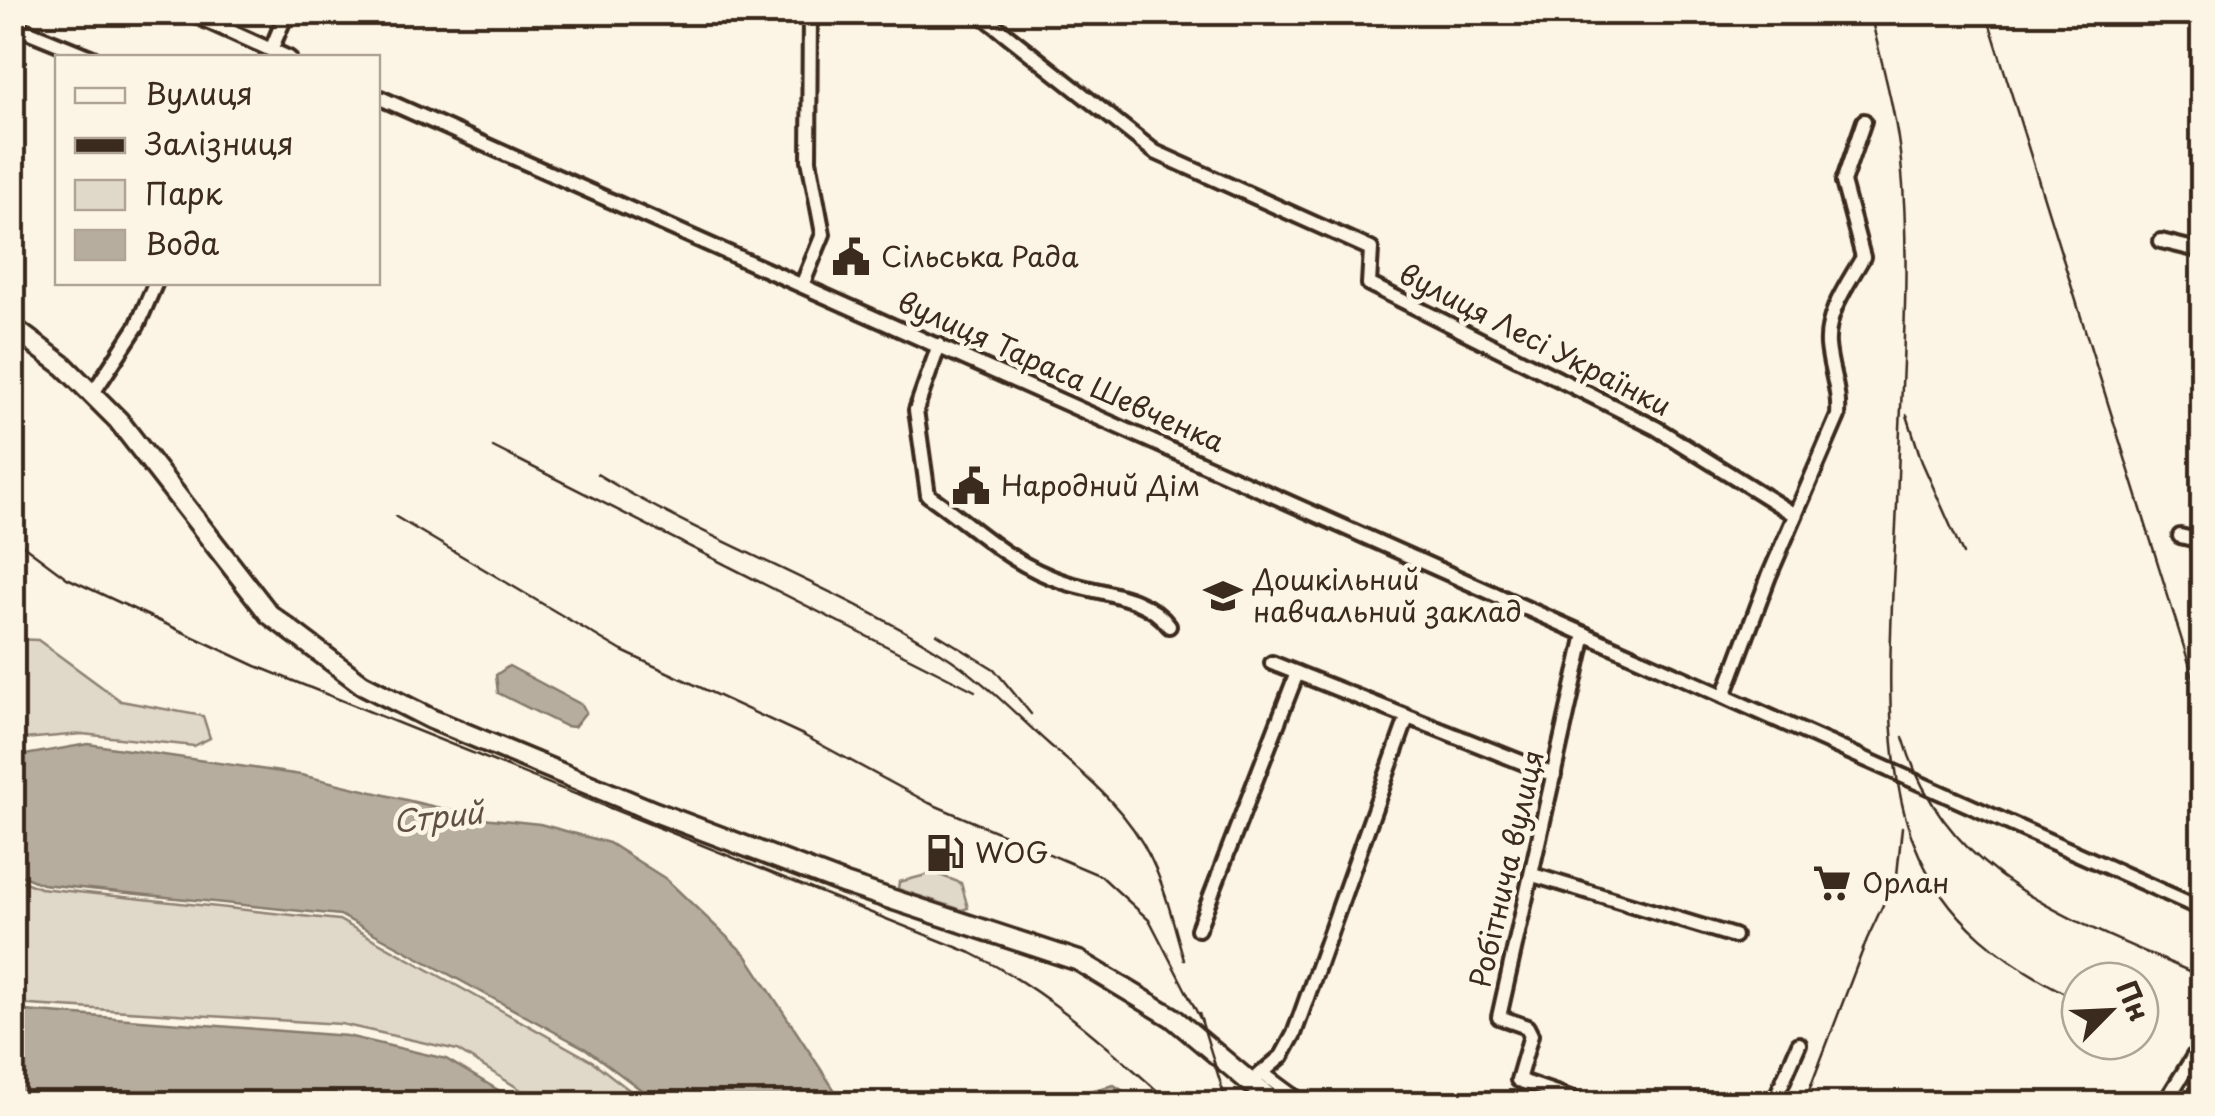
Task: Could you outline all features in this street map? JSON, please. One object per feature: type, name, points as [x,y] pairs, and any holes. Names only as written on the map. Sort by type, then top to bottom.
[{"type":"highway","points":[[12,327],[93,393],[146,453],[216,551],[269,614],[362,684],[431,719],[655,812],[845,884],[1079,961],[1158,1007],[1256,1078],[1276,1104]]},
{"type":"street","points":[[187,12],[262,51],[288,12]]},
{"type":"street","points":[[803,284],[823,234],[809,160],[810,12]]},
{"type":"street","name":"вулиця Лесі Українки","points":[[978,12],[1155,152],[1371,249],[1370,284],[1656,428],[1795,515]]},
{"type":"street","points":[[12,25],[86,55]]},
{"type":"street","name":"вулиця Тараса Шевченка","points":[[380,97],[2202,909]]},
{"type":"street","points":[[1724,696],[1838,416],[1840,394],[1828,344],[1830,315],[1863,257],[1843,182],[1864,121]]},
{"type":"street","points":[[2161,241],[2202,252]]},
{"type":"street","points":[[93,393],[137,326],[155,285]]},
{"type":"street","points":[[939,345],[916,410],[928,495],[968,523],[997,552],[1062,582],[1142,603],[1158,612],[1169,626]]},
{"type":"street","points":[[2180,536],[2197,540],[2202,567]]},
{"type":"street","name":"Робітнича вулиця","points":[[1585,634],[1499,1017],[1527,1028],[1531,1035],[1518,1080],[1588,1104]]},
{"type":"street","points":[[1272,663],[1554,775]]},
{"type":"street","points":[[1198,928],[1297,673]]},
{"type":"street","points":[[1304,1104],[1256,1078],[1282,1056],[1294,1034],[1407,718]]},
{"type":"street","points":[[1533,875],[1734,936]]},
{"type":"street","points":[[1773,1104],[1798,1044]]},
{"type":"street","points":[[2164,1104],[2202,1044]]},
{"type":"green space","points":[[13,639],[38,640],[121,701],[203,716],[210,738],[194,746],[82,734],[13,740]]},
{"type":"green space","points":[[934,873],[961,883],[968,908],[962,910],[898,889],[899,882]]},
{"type":"green space","points":[[12,877],[40,888],[339,920],[592,1061],[646,1103],[542,1103],[457,1050],[341,1024],[13,1004]]},
{"type":"water","points":[[509,666],[582,705],[586,712],[574,727],[565,726],[498,693],[496,675]]},
{"type":"water","name":"Стрий","points":[[88,744],[301,775],[482,818],[540,824],[609,843],[666,879],[746,955],[843,1103],[659,1103],[586,1049],[340,915],[42,884],[13,872],[13,757]]},
{"type":"water","points":[[12,1010],[347,1036],[446,1059],[520,1103],[13,1103]]},
{"type":"water","points":[[1114,1085],[1142,1103],[1039,1103]]},
{"type":"railway","points":[[1870,12],[1896,124],[1904,203],[1904,332],[1890,676],[1895,765],[1902,806],[1927,871],[1961,918],[2004,956],[2060,990]]},
{"type":"railway","points":[[1986,12],[2202,705]]},
{"type":"railway","points":[[1907,415],[1922,462],[1963,554]]},
{"type":"railway","points":[[493,447],[975,691]]},
{"type":"railway","points":[[597,474],[682,521],[899,628],[984,685],[1094,784],[1131,826],[1156,871],[1184,960]]},
{"type":"railway","points":[[396,517],[622,651],[803,735],[929,803],[1101,876],[1150,921],[1202,1022]]},
{"type":"railway","points":[[12,537],[67,578],[256,666],[971,953],[1052,1002],[1172,1104]]},
{"type":"railway","points":[[937,634],[994,669],[1031,714]]},
{"type":"railway","points":[[1903,737],[1923,787],[1950,829],[1984,863],[2064,915],[2202,977]]},
{"type":"railway","points":[[1804,1104],[1867,939],[1897,875],[1902,827]]},
{"type":"railway","points":[[1199,1013],[1227,1104]]},
{"type":"place","name":"Сільська Рада","points":[[851,257]]},
{"type":"place","name":"Народний Дім","points":[[971,486]]},
{"type":"place","name":"Дошкільний навчальний заклад","points":[[1223,596]]},
{"type":"place","name":"WOG","points":[[945,853]]},
{"type":"place","name":"Орлан","points":[[1832,883]]}]
